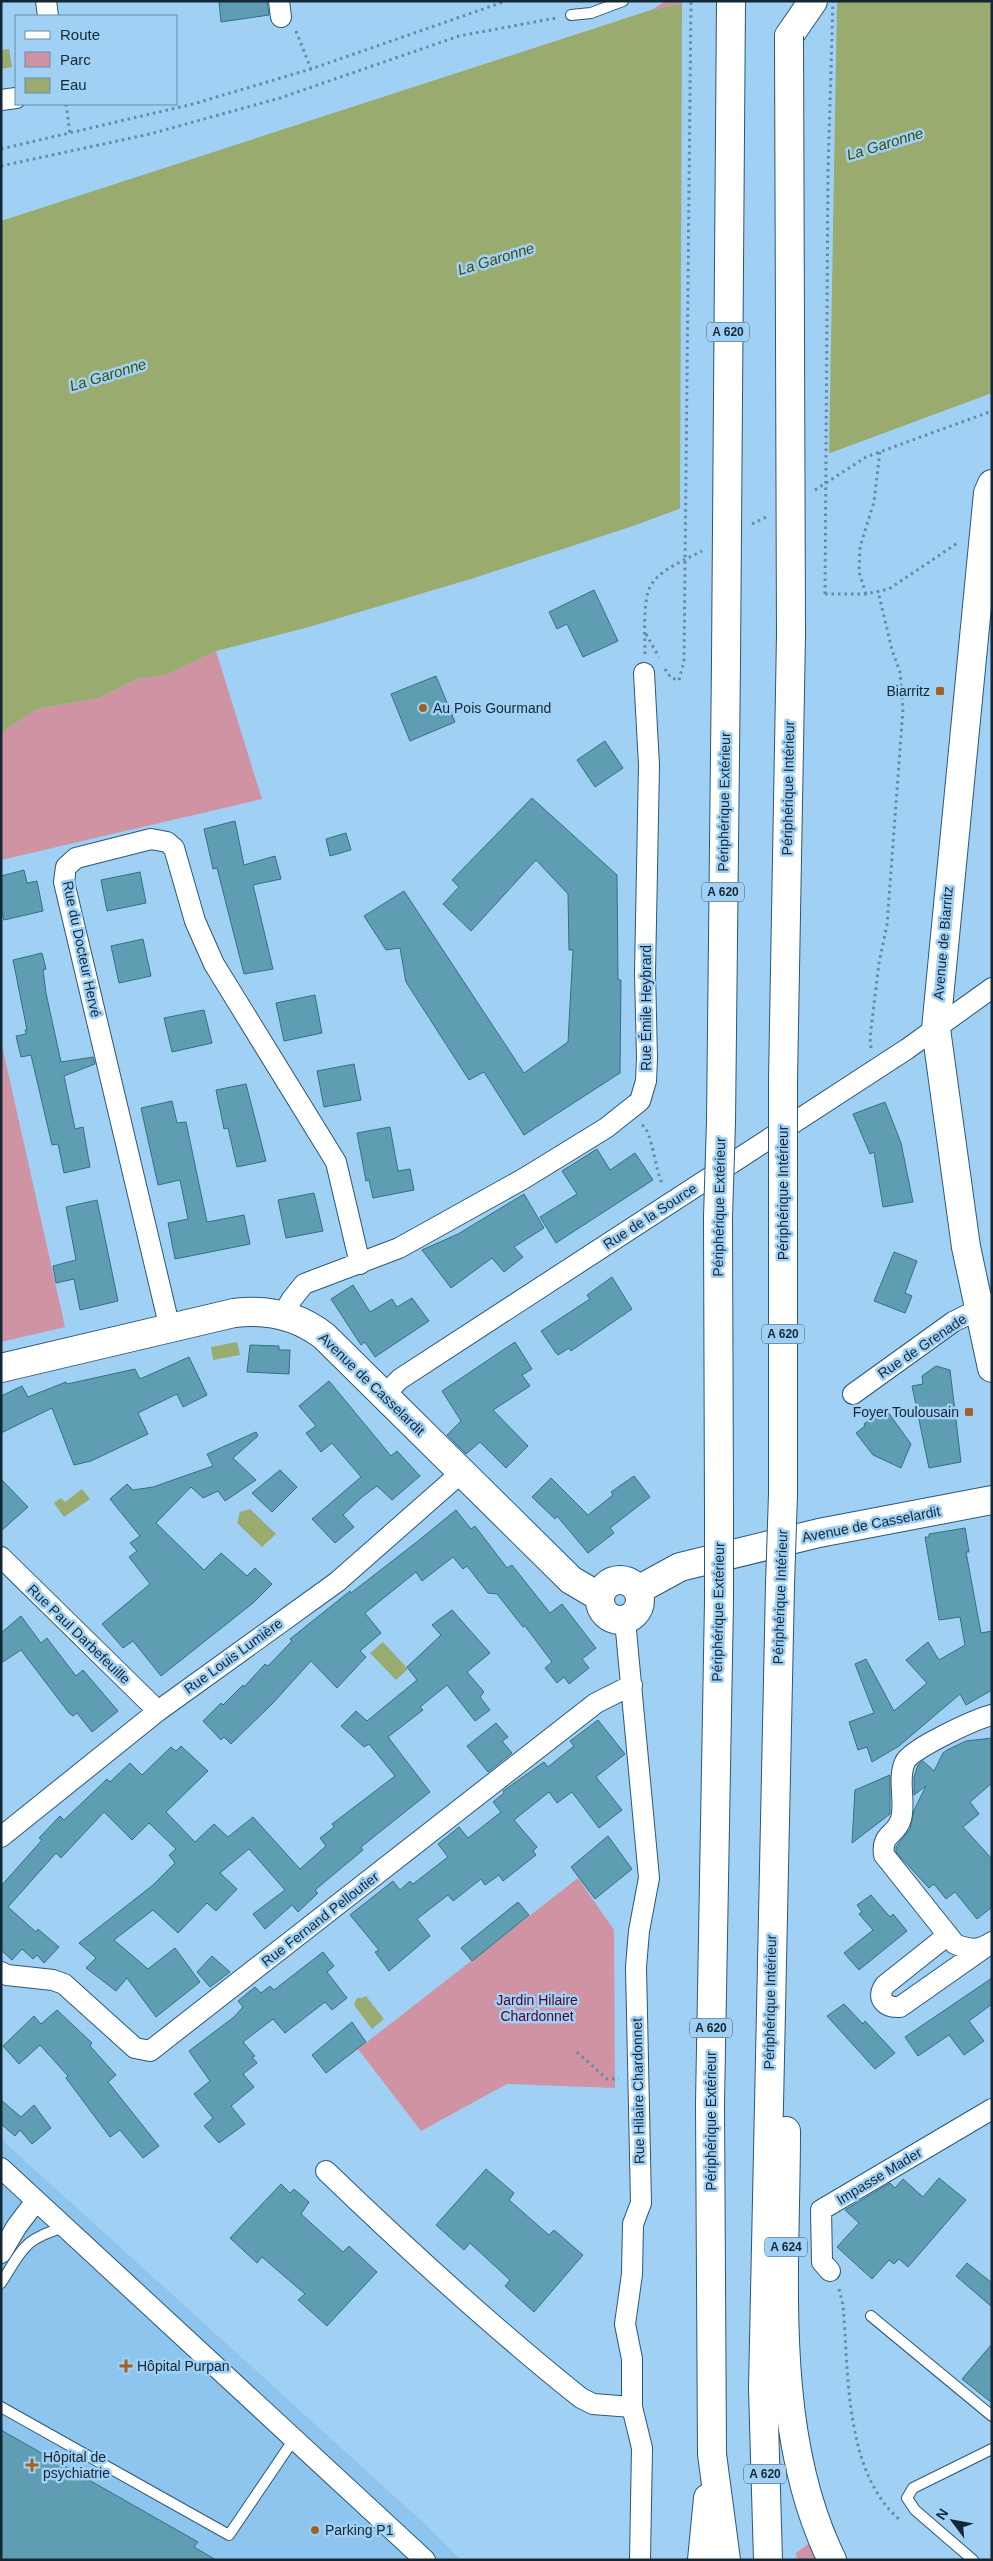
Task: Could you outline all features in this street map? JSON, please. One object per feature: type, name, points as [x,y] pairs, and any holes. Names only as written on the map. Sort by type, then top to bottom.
[{"type":"main road","name":"Périphérique Extérieur","points":[[726,2560],[712,2454],[710,2104],[719,1601],[718,1217],[721,1122],[726,662],[731,1]]},
{"type":"main road","name":"A 620","points":[[789,36],[790,1]]},
{"type":"main road","points":[[789,36],[813,1]]},
{"type":"main road","name":"Périphérique Intérieur","points":[[768,2560],[763,2388],[771,1928],[783,1494],[783,1175],[791,635],[789,36]]},
{"type":"main road","name":"Avenue de Biarritz","points":[[992,484],[988,494],[989,515],[936,1028],[966,1247],[985,1306],[992,1368]]},
{"type":"main road","name":"Avenue de Casselardit","points":[[1,1368],[257,1310],[283,1314],[312,1327],[324,1336],[571,1580],[600,1598]]},
{"type":"main road","name":"Avenue de Casselardit","points":[[638,1590],[680,1567],[819,1533],[992,1500]]},
{"type":"main road","points":[[617,1580],[629,1582],[638,1590],[641,1597],[637,1612],[625,1620],[610,1618],[604,1612],[600,1598],[606,1586],[617,1580]]},
{"type":"main road","name":"A 624","points":[[771,1928],[786,2118],[786,2322],[789,2402],[796,2450],[809,2503],[832,2560]]},
{"type":"main road","points":[[702,2560],[712,2454]]},
{"type":"street","points":[[46,1],[48,15]]},
{"type":"street","points":[[1,100],[15,98]]},
{"type":"street","name":"Rue Émile Heybrard","points":[[283,1314],[304,1284],[399,1248],[442,1225],[523,1179],[624,1114],[640,1101],[646,1081],[650,765],[644,673]]},
{"type":"street","name":"Rue du Docteur Hervé","points":[[170,1329],[64,882],[66,867],[76,858],[151,839],[166,842],[174,848],[195,921],[214,964],[336,1162],[360,1264]]},
{"type":"street","name":"Rue de la Source","points":[[384,1395],[400,1379],[878,1067],[992,988]]},
{"type":"street","name":"Rue de Grenade","points":[[854,1394],[946,1327],[985,1306]]},
{"type":"street","name":"Rue Louis Lumière","points":[[1,1837],[158,1711],[337,1582],[462,1472]]},
{"type":"street","name":"Rue Paul Darbefeuille","points":[[1,1557],[158,1711]]},
{"type":"street","name":"Rue Hilaire Chardonnet","points":[[625,1620],[649,1878],[639,1931],[636,1967],[641,2203],[633,2224],[632,2274],[625,2324],[632,2359],[632,2407],[642,2448],[640,2560]]},
{"type":"street","name":"Rue Fernand Pelloutier","points":[[1,1972],[7,1975],[53,1980],[64,1984],[135,2048],[150,2051],[596,1703],[632,1685]]},
{"type":"street","points":[[988,1944],[967,1950],[955,1944],[884,1855],[883,1845],[886,1837],[898,1826],[901,1818],[902,1771],[905,1760],[916,1751],[992,1715]]},
{"type":"street","points":[[948,1935],[885,1985],[880,1991],[880,1998],[884,2004],[890,2008],[900,2007],[988,1944]]},
{"type":"street","name":"Impasse Mader","points":[[830,2271],[822,2262],[821,2210],[992,2109]]},
{"type":"street","points":[[1,2168],[425,2560]]},
{"type":"street","points":[[326,2171],[395,2238],[507,2337],[581,2398],[593,2404],[632,2407]]},
{"type":"street","points":[[1,2253],[17,2226],[36,2201]]},
{"type":"lane","points":[[571,15],[591,13],[623,1]]},
{"type":"lane","points":[[1,2283],[28,2242],[44,2233],[65,2227]]},
{"type":"lane","points":[[871,2316],[992,2416]]},
{"type":"lane","points":[[1,2407],[230,2535],[294,2439]]},
{"type":"lane","points":[[973,2560],[915,2510],[907,2498],[912,2488],[991,2450]]},
{"type":"path","points":[[489,7],[494,1]]},
{"type":"path","points":[[1,149],[192,104],[311,69],[506,1]]},
{"type":"path","points":[[671,678],[679,680],[684,661],[691,1]]},
{"type":"path","points":[[833,1],[828,171],[825,594],[866,594],[890,588],[964,540]]},
{"type":"path","points":[[280,9],[295,28],[311,69]]},
{"type":"path","points":[[1,166],[150,134],[280,98],[459,36],[571,15]]},
{"type":"path","points":[[66,105],[70,134]]},
{"type":"path","points":[[866,594],[859,572],[860,547],[874,502],[880,451]]},
{"type":"path","points":[[878,591],[892,650],[900,672],[903,709],[887,925],[879,962],[870,1037],[871,1051],[878,1067]]},
{"type":"path","points":[[646,634],[654,648]]},
{"type":"path","points":[[624,1114],[630,1124],[646,1127],[657,1174],[675,1200]]},
{"type":"path","points":[[577,2052],[607,2079],[638,2079]]},
{"type":"path","points":[[830,2271],[839,2287],[843,2305],[854,2433],[867,2474],[891,2512],[905,2524]]},
{"type":"shaded area","name":"Hôpital Purpan","points":[[1,2139],[425,2524],[461,2560],[1,2560]]},
{"type":"green space","points":[[666,1],[695,1],[651,10]]},
{"type":"green space","points":[[216,651],[262,799],[1,860],[1,733],[37,709],[99,698],[137,679],[166,675]]},
{"type":"green space","points":[[1,1041],[65,1327],[1,1342]]},
{"type":"green space","name":"Jardin Hilaire Chardonnet","points":[[578,1878],[614,1930],[615,2088],[507,2084],[421,2131],[358,2049]]},
{"type":"green space","points":[[811,2542],[820,2560],[797,2560],[796,2553]]},
{"type":"water","name":"La Garonne","points":[[695,1],[992,1],[992,393],[633,526],[474,578],[309,627],[216,651],[166,675],[137,679],[99,698],[37,709],[1,733],[1,221],[651,10]]},
{"type":"water","points":[[9,49],[12,67],[1,69],[1,50]]},
{"type":"water","points":[[237,1342],[240,1355],[213,1360],[211,1347]]},
{"type":"water","points":[[82,1489],[90,1499],[64,1517],[54,1503],[61,1498],[65,1502]]},
{"type":"water","points":[[250,1509],[276,1534],[262,1547],[237,1523],[240,1512]]},
{"type":"water","points":[[383,1642],[408,1669],[396,1680],[370,1653]]},
{"type":"water","points":[[366,1996],[384,2019],[372,2029],[354,2005],[357,1998]]},
{"type":"pier","points":[[682,1],[837,1],[829,456],[680,511]]},
{"type":"building","points":[[219,1],[267,1],[269,15],[221,22]]},
{"type":"building","points":[[594,590],[618,641],[583,657],[567,624],[557,629],[549,612]]},
{"type":"building","name":"Au Pois Gourmand","points":[[436,676],[455,722],[410,741],[391,694]]},
{"type":"building","points":[[605,741],[623,768],[595,787],[577,760]]},
{"type":"building","points":[[532,798],[617,875],[618,980],[621,980],[620,1073],[524,1135],[484,1072],[469,1080],[406,982],[400,948],[386,950],[364,916],[404,891],[524,1073],[568,1042],[573,950],[569,950],[568,894],[536,860],[471,931],[443,904],[459,887],[452,880]]},
{"type":"building","points":[[235,821],[244,865],[275,856],[281,879],[253,885],[273,969],[244,974],[217,868],[213,869],[204,829]]},
{"type":"building","points":[[346,833],[351,850],[330,856],[326,839]]},
{"type":"building","points":[[24,870],[27,883],[37,881],[43,911],[4,920],[1,908],[1,876]]},
{"type":"building","points":[[140,872],[146,903],[107,911],[101,880]]},
{"type":"building","points":[[143,939],[151,976],[119,983],[111,946]]},
{"type":"building","points":[[42,953],[46,969],[43,970],[46,993],[61,1062],[93,1057],[95,1064],[64,1076],[75,1129],[83,1127],[90,1167],[64,1173],[58,1144],[52,1145],[31,1055],[21,1057],[16,1036],[26,1034],[25,1030],[27,1030],[13,960]]},
{"type":"building","points":[[315,995],[322,1033],[284,1041],[276,1003]]},
{"type":"building","points":[[204,1010],[212,1043],[172,1052],[164,1018]]},
{"type":"building","points":[[354,1064],[361,1100],[324,1107],[317,1071]]},
{"type":"building","points":[[246,1084],[266,1161],[237,1167],[228,1128],[224,1129],[216,1090]]},
{"type":"building","points":[[172,1101],[177,1123],[186,1122],[207,1222],[244,1215],[250,1244],[175,1259],[168,1223],[188,1219],[180,1180],[158,1185],[141,1108]]},
{"type":"building","points":[[885,1102],[901,1143],[913,1202],[883,1207],[874,1152],[870,1154],[853,1114]]},
{"type":"building","points":[[390,1127],[398,1171],[410,1169],[414,1190],[373,1198],[369,1180],[366,1181],[357,1133]]},
{"type":"building","points":[[597,1149],[610,1170],[635,1153],[653,1180],[556,1243],[540,1217],[577,1194],[562,1171]]},
{"type":"building","points":[[314,1193],[323,1231],[286,1238],[278,1200]]},
{"type":"building","points":[[524,1194],[544,1228],[514,1247],[523,1257],[504,1272],[492,1258],[451,1288],[422,1250],[458,1234]]},
{"type":"building","points":[[97,1200],[118,1301],[80,1310],[74,1279],[56,1283],[53,1266],[76,1260],[66,1207]]},
{"type":"building","points":[[894,1252],[917,1261],[905,1293],[912,1296],[905,1313],[874,1301]]},
{"type":"building","points":[[612,1277],[632,1309],[571,1351],[569,1348],[558,1355],[541,1331],[590,1299],[587,1295]]},
{"type":"building","points":[[353,1285],[370,1312],[392,1299],[397,1307],[412,1298],[429,1321],[375,1357],[365,1342],[361,1345],[331,1299]]},
{"type":"building","points":[[515,1342],[532,1369],[522,1375],[530,1386],[493,1410],[528,1446],[506,1468],[480,1442],[466,1454],[447,1435],[461,1421],[442,1391]]},
{"type":"building","points":[[250,1345],[279,1346],[279,1350],[290,1350],[289,1374],[247,1372]]},
{"type":"building","points":[[189,1357],[207,1395],[183,1407],[177,1394],[138,1413],[148,1434],[91,1461],[74,1465],[52,1408],[1,1433],[1,1396],[22,1386],[28,1397],[66,1382],[67,1384],[135,1369],[140,1379]]},
{"type":"building","points":[[936,1366],[950,1370],[961,1462],[929,1468],[912,1386],[923,1384],[922,1376]]},
{"type":"building","points":[[329,1381],[391,1456],[397,1451],[420,1476],[392,1500],[377,1486],[362,1497],[343,1515],[354,1527],[335,1543],[312,1519],[361,1477],[332,1443],[321,1452],[306,1433],[316,1426],[299,1406]]},
{"type":"building","points":[[885,1408],[911,1444],[901,1468],[873,1455],[856,1433],[865,1426],[864,1424]]},
{"type":"building","points":[[256,1432],[258,1436],[233,1458],[256,1480],[225,1501],[218,1491],[203,1498],[191,1487],[156,1523],[204,1570],[221,1553],[247,1576],[255,1568],[272,1584],[253,1603],[161,1676],[133,1641],[123,1648],[102,1624],[150,1584],[129,1557],[137,1551],[130,1543],[140,1536],[110,1499],[127,1484],[133,1490],[153,1487],[213,1466],[207,1454]]},
{"type":"building","points":[[280,1470],[297,1487],[272,1512],[252,1493]]},
{"type":"building","points":[[634,1476],[650,1497],[610,1528],[614,1533],[588,1553],[557,1516],[555,1519],[532,1497],[551,1478],[588,1515],[613,1495],[611,1492]]},
{"type":"building","points":[[1,1479],[28,1507],[1,1531]]},
{"type":"building","points":[[456,1510],[471,1529],[475,1526],[507,1568],[512,1565],[550,1613],[562,1604],[596,1648],[582,1659],[589,1668],[569,1684],[564,1677],[557,1683],[545,1668],[552,1662],[525,1626],[523,1627],[497,1594],[488,1593],[467,1566],[463,1569],[453,1557],[422,1581],[416,1572],[365,1613],[381,1633],[360,1651],[366,1657],[337,1688],[311,1661],[273,1703],[231,1744],[224,1737],[221,1740],[203,1721],[221,1703],[223,1705],[243,1685],[244,1687],[265,1664],[268,1666],[292,1641],[290,1639]]},
{"type":"building","points":[[965,1528],[969,1552],[966,1552],[981,1633],[992,1631],[992,1690],[966,1705],[960,1694],[899,1746],[872,1762],[867,1747],[858,1750],[849,1722],[874,1713],[855,1664],[866,1659],[894,1711],[927,1683],[906,1660],[928,1642],[939,1660],[965,1645],[960,1617],[939,1620],[925,1537],[929,1537],[929,1534]]},
{"type":"building","points":[[452,1610],[490,1653],[467,1672],[484,1692],[480,1697],[490,1710],[475,1721],[447,1685],[420,1707],[423,1710],[388,1737],[430,1792],[361,1847],[363,1850],[315,1890],[318,1893],[298,1912],[292,1905],[265,1929],[253,1914],[285,1890],[249,1849],[220,1873],[237,1889],[216,1911],[207,1903],[178,1933],[153,1910],[114,1940],[148,1969],[175,1948],[200,1982],[156,2017],[127,1978],[116,1991],[86,1968],[96,1958],[79,1943],[153,1885],[175,1863],[169,1855],[176,1849],[149,1823],[132,1840],[104,1812],[61,1858],[56,1853],[8,1907],[36,1932],[38,1929],[59,1947],[44,1963],[37,1955],[33,1959],[22,1949],[12,1960],[1,1950],[1,1886],[42,1840],[39,1838],[60,1816],[64,1820],[107,1779],[110,1782],[130,1763],[142,1775],[171,1747],[176,1751],[181,1746],[208,1771],[166,1812],[195,1842],[214,1824],[228,1837],[253,1817],[300,1869],[326,1846],[320,1838],[334,1827],[332,1824],[395,1776],[369,1744],[364,1747],[341,1726],[356,1711],[367,1721],[417,1680],[407,1667],[441,1635],[432,1625]]},
{"type":"building","points":[[21,1616],[41,1643],[47,1638],[76,1676],[83,1670],[118,1711],[92,1732],[77,1713],[73,1716],[69,1713],[21,1650],[1,1663],[1,1633]]},
{"type":"building","points":[[598,1720],[625,1754],[596,1777],[622,1810],[599,1828],[572,1792],[557,1803],[549,1792],[514,1820],[537,1847],[533,1851],[536,1855],[503,1881],[499,1875],[485,1885],[481,1879],[453,1901],[448,1895],[417,1919],[430,1936],[389,1971],[375,1952],[379,1950],[350,1915],[393,1881],[400,1890],[410,1881],[413,1884],[448,1857],[438,1844],[459,1827],[468,1838],[501,1812],[493,1802],[504,1793],[503,1791],[544,1762],[548,1767],[574,1746],[570,1741]]},
{"type":"building","points":[[496,1723],[508,1737],[502,1741],[512,1753],[488,1772],[467,1746]]},
{"type":"building","points":[[992,1738],[992,1783],[970,1802],[979,1814],[963,1827],[992,1859],[992,1907],[977,1919],[955,1892],[946,1899],[934,1884],[929,1888],[896,1852],[896,1847],[910,1829],[914,1810],[926,1786],[914,1795],[914,1777],[918,1765],[923,1761],[934,1771],[943,1753],[947,1750],[966,1741]]},
{"type":"building","points":[[890,1775],[890,1814],[852,1843],[855,1790]]},
{"type":"building","points":[[608,1836],[632,1869],[595,1899],[571,1867]]},
{"type":"building","points":[[871,1895],[890,1917],[893,1914],[907,1931],[859,1970],[844,1953],[873,1930],[859,1914],[862,1912],[857,1905]]},
{"type":"building","points":[[518,1902],[529,1915],[472,1961],[461,1948]]},
{"type":"building","points":[[323,1952],[334,1966],[327,1972],[347,1998],[332,2010],[325,2002],[285,2033],[273,2019],[243,2042],[255,2056],[252,2057],[257,2063],[243,2074],[254,2087],[231,2106],[245,2124],[219,2143],[204,2126],[213,2118],[194,2094],[210,2081],[189,2051],[234,2017],[243,2007],[238,2001],[255,1987],[261,1993],[270,1986],[274,1990]]},
{"type":"building","points":[[212,1956],[230,1972],[210,1987],[197,1972]]},
{"type":"building","points":[[992,1978],[992,2004],[969,2021],[984,2041],[964,2055],[949,2035],[918,2056],[905,2037]]},
{"type":"building","points":[[844,2004],[863,2024],[865,2021],[895,2053],[875,2069],[827,2016]]},
{"type":"building","points":[[57,2010],[92,2043],[90,2046],[116,2075],[108,2082],[159,2146],[143,2158],[120,2130],[110,2137],[66,2078],[68,2076],[40,2045],[19,2064],[3,2046],[34,2016],[41,2024]]},
{"type":"building","points":[[352,2022],[366,2042],[326,2073],[312,2055]]},
{"type":"building","points":[[1,2100],[21,2117],[34,2105],[51,2128],[32,2144],[20,2130],[15,2136],[1,2124]]},
{"type":"building","points":[[486,2169],[514,2193],[509,2200],[549,2235],[554,2230],[583,2255],[534,2312],[505,2286],[510,2280],[470,2243],[464,2250],[436,2225]]},
{"type":"building","points":[[939,2178],[966,2200],[908,2267],[899,2259],[894,2264],[889,2260],[872,2279],[837,2247],[859,2223],[845,2210],[890,2183],[895,2188],[903,2179],[923,2197]]},
{"type":"building","points":[[281,2184],[290,2193],[294,2189],[309,2202],[301,2214],[343,2252],[349,2246],[377,2272],[327,2326],[298,2300],[305,2294],[262,2257],[257,2263],[230,2238]]},
{"type":"building","points":[[967,2263],[992,2283],[992,2307],[956,2276]]},
{"type":"building","points":[[992,2344],[992,2403],[962,2379]]},
{"type":"building","name":"Hôpital de psychiatrie","points":[[1,2430],[198,2542],[194,2547],[216,2560],[1,2560]]},
{"type":"place","name":"Biarritz","points":[[940,691]]},
{"type":"place","name":"Au Pois Gourmand","points":[[423,708]]},
{"type":"place","name":"Foyer Toulousain","points":[[969,1412]]},
{"type":"place","name":"Hôpital Purpan","points":[[126,2366]]},
{"type":"place","name":"Hôpital de psychiatrie","points":[[32,2465]]},
{"type":"place","name":"Parking P1","points":[[315,2530]]}]
